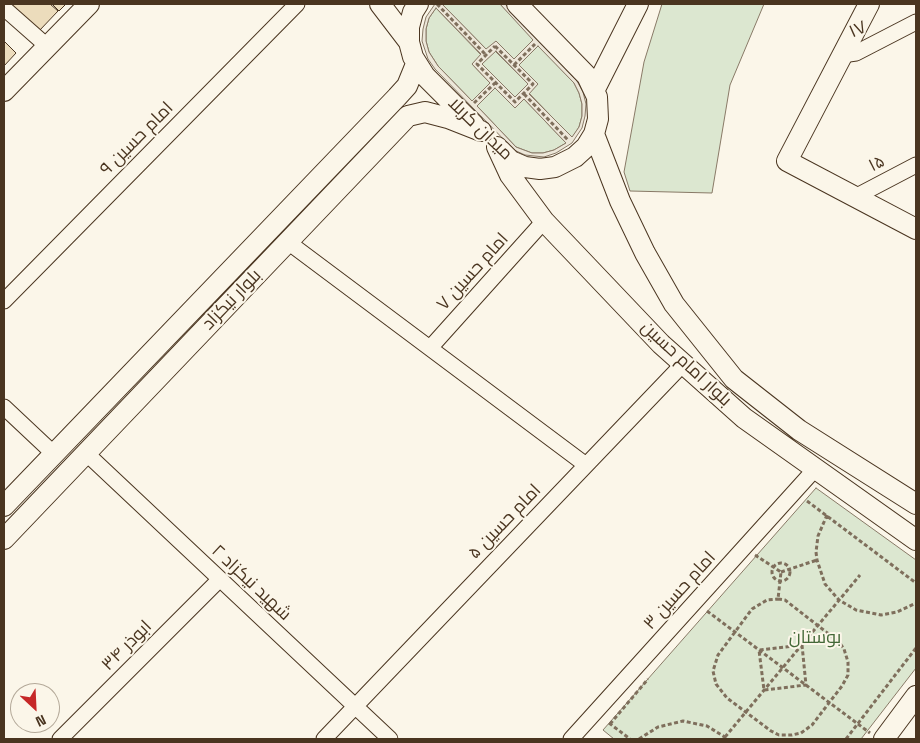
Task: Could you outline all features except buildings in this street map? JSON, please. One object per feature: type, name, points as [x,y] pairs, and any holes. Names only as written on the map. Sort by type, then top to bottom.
[{"type":"main road","points":[[4,91],[89,4]]},
{"type":"main road","points":[[380,4],[409,42]]},
{"type":"main road","name":"میدان کربلا","points":[[418,4],[413,12],[409,27],[409,42],[416,64],[425,76],[511,161],[525,167],[540,169],[562,165],[581,152],[594,134],[599,112],[595,90],[587,76],[518,4]]},
{"type":"main road","points":[[595,90],[638,4]]},
{"type":"main road","points":[[869,4],[787,161],[916,229]]},
{"type":"main road","name":"بلوار نیکزاد","points":[[4,506],[397,97],[407,86],[416,64]]},
{"type":"main road","name":"بلوار نیکزاد","points":[[4,540],[408,116],[425,112],[448,118],[480,131]]},
{"type":"main road","name":"بلوار امام حسین","points":[[594,134],[620,201],[674,304],[734,379],[799,430],[916,504]]},
{"type":"main road","name":"بلوار امام حسین","points":[[497,147],[510,175],[544,221],[661,344],[744,418],[916,540]]},
{"type":"main road","points":[[878,737],[916,696]]},
{"type":"street","name":"امام حسین ۹","points":[[4,301],[297,4]]},
{"type":"street","points":[[4,8],[47,46]]},
{"type":"street","name":"۱۷","points":[[842,55],[856,53],[916,22]]},
{"type":"street","name":"۱۵","points":[[855,197],[916,165]]},
{"type":"street","name":"امام حسین ۷","points":[[430,348],[544,221]]},
{"type":"street","points":[[288,242],[586,465]]},
{"type":"street","name":"امام حسین ۵","points":[[324,739],[683,364]]},
{"type":"street","points":[[4,407],[54,454]]},
{"type":"street","name":"شهید نیکزاد ۲","points":[[86,453],[390,739]]},
{"type":"street","name":"امام حسین ۳","points":[[571,739],[816,468]]},
{"type":"street","name":"ابوذر ۳۴","points":[[60,739],[220,579]]},
{"type":"path","points":[[437,4],[486,55]]},
{"type":"path","points":[[514,64],[546,33]]},
{"type":"path","points":[[495,46],[533,84],[515,102],[477,64],[486,55],[495,46]]},
{"type":"path","points":[[464,114],[495,83]]},
{"type":"path","points":[[524,94],[581,152]]},
{"type":"path","points":[[795,491],[916,583]]},
{"type":"path","points":[[827,516],[818,536],[816,560],[825,584],[839,600],[856,610],[880,615],[897,612],[916,603]]},
{"type":"path","points":[[755,555],[781,572]]},
{"type":"path","points":[[781,572],[816,560]]},
{"type":"path","points":[[777,564],[784,564],[789,569],[790,574],[788,578],[780,580],[772,573],[777,564]]},
{"type":"path","points":[[778,599],[781,572]]},
{"type":"path","points":[[639,739],[658,726],[683,721],[707,726],[727,738],[746,712],[860,575]]},
{"type":"path","points":[[767,600],[784,600],[817,626],[844,649],[848,662],[846,679],[829,703],[808,728],[801,733],[789,737],[771,731],[724,695],[716,684],[714,676],[716,658],[755,606],[767,600]]},
{"type":"path","points":[[695,602],[829,703],[878,737]]},
{"type":"path","points":[[759,650],[802,645]]},
{"type":"path","points":[[802,645],[806,685]]},
{"type":"path","points":[[846,739],[916,648]]},
{"type":"path","points":[[759,650],[764,690]]},
{"type":"path","points":[[764,690],[806,685]]},
{"type":"path","points":[[595,713],[630,739]]},
{"type":"green space","points":[[442,4],[500,4],[534,40],[514,59],[496,41],[487,50]]},
{"type":"green space","points":[[662,4],[764,4],[730,85],[712,193],[630,191],[624,172],[644,62]]},
{"type":"green space","points":[[436,8],[481,55],[472,64],[490,83],[472,101],[438,66],[429,52],[426,41],[426,29],[429,18]]},
{"type":"green space","points":[[538,45],[574,83],[579,93],[582,104],[582,116],[579,127],[572,138],[529,93],[538,84],[519,65]]},
{"type":"green space","points":[[495,51],[528,84],[515,97],[482,64]]},
{"type":"green space","points":[[495,88],[514,107],[524,99],[566,143],[554,150],[543,153],[532,153],[516,147],[477,106]]},
{"type":"green space","name":"بوستان","points":[[816,488],[916,560],[916,668],[861,739],[614,739],[603,730]]},
{"type":"shaded area","points":[[435,4],[442,4],[486,49],[496,41],[514,59],[533,40],[500,4],[505,4],[577,81],[583,92],[586,104],[585,116],[582,128],[572,143],[556,153],[544,157],[525,155],[514,150],[435,69],[428,59],[422,41],[426,17]],"holes":[[[436,8],[481,54],[472,64],[490,83],[472,101],[438,66],[429,52],[426,41],[426,29],[429,18]],[[538,46],[574,83],[582,104],[582,116],[579,127],[572,137],[529,94],[538,84],[519,65]],[[496,51],[528,84],[515,97],[482,64]],[[495,88],[515,108],[524,99],[566,143],[554,150],[543,153],[532,153],[516,147],[477,106]]]}]
